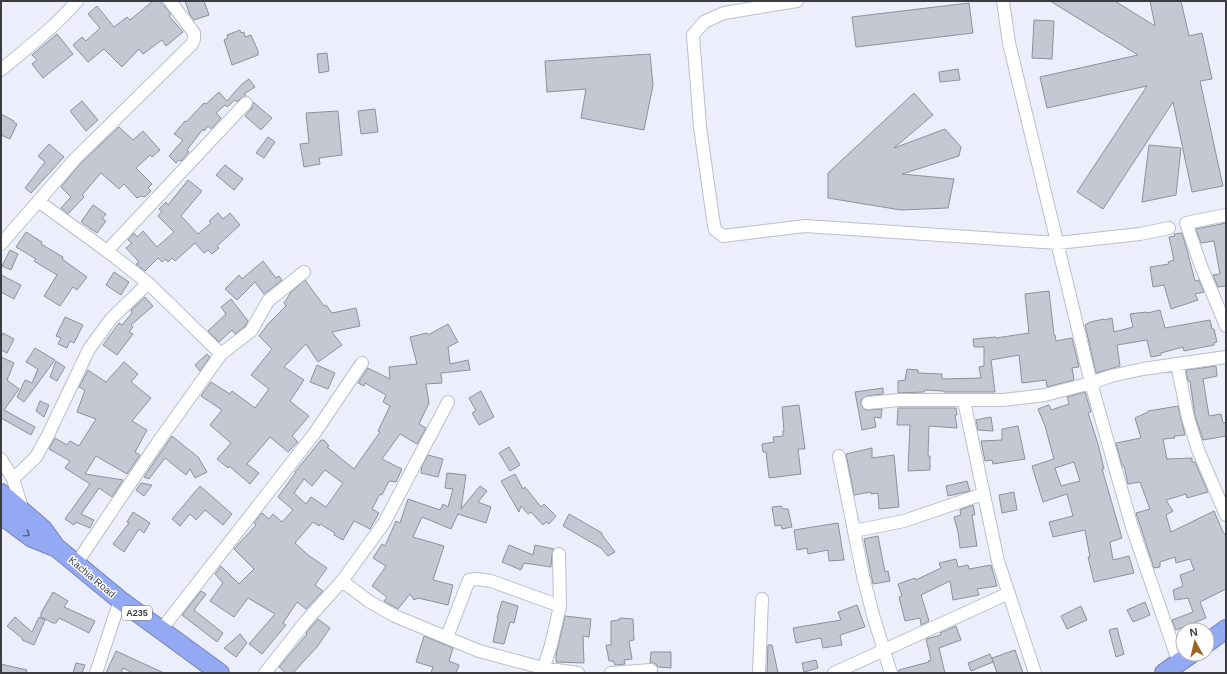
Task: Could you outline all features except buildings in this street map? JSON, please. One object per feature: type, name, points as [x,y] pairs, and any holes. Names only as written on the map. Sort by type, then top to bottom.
[{"type":"highway","name":"A235","points":[[1,493],[42,529],[57,548]]},
{"type":"highway","name":"Kachia Road","points":[[1,515],[32,538],[57,548],[120,600],[220,673]]},
{"type":"highway","points":[[1215,637],[1226,629]]},
{"type":"highway","points":[[1164,673],[1180,662]]},
{"type":"street","points":[[1,70],[27,49],[70,10],[77,1]]},
{"type":"street","points":[[1,244],[75,158],[192,44],[194,33],[170,1]]},
{"type":"street","points":[[797,1],[724,13],[704,22],[693,35],[700,127],[715,230],[723,236],[805,226],[1058,243],[1140,234],[1169,228]]},
{"type":"street","points":[[1003,1],[1009,43],[1091,383],[1132,527],[1175,631]]},
{"type":"street","points":[[107,251],[246,103]]},
{"type":"street","points":[[38,201],[148,282],[222,354]]},
{"type":"street","points":[[1226,215],[1186,223],[1201,266],[1226,326]]},
{"type":"street","points":[[76,564],[156,445],[222,354],[251,331],[268,300],[304,272]]},
{"type":"street","points":[[12,479],[36,457],[39,452],[89,349],[111,319],[148,282]]},
{"type":"street","points":[[868,403],[899,400],[1003,400],[1045,395],[1111,376],[1143,369],[1226,357]]},
{"type":"street","points":[[161,630],[314,434],[362,364]]},
{"type":"street","points":[[1177,364],[1188,418],[1198,450],[1226,515]]},
{"type":"street","points":[[964,401],[998,561],[1036,673]]},
{"type":"street","points":[[265,673],[306,621],[342,582],[384,523],[448,402]]},
{"type":"street","points":[[839,456],[871,609],[891,673]]},
{"type":"street","points":[[1,459],[12,479],[24,512]]},
{"type":"street","points":[[854,532],[904,521],[983,494]]},
{"type":"street","points":[[542,671],[551,646],[560,606],[559,554]]},
{"type":"street","points":[[447,637],[469,580],[477,578],[491,581],[560,606]]},
{"type":"street","points":[[342,582],[370,602],[395,616],[479,651],[542,671],[578,673]]},
{"type":"street","points":[[834,673],[1009,593]]},
{"type":"street","points":[[759,673],[762,599]]},
{"type":"street","points":[[96,673],[120,600]]},
{"type":"street","points":[[611,673],[651,670]]}]
